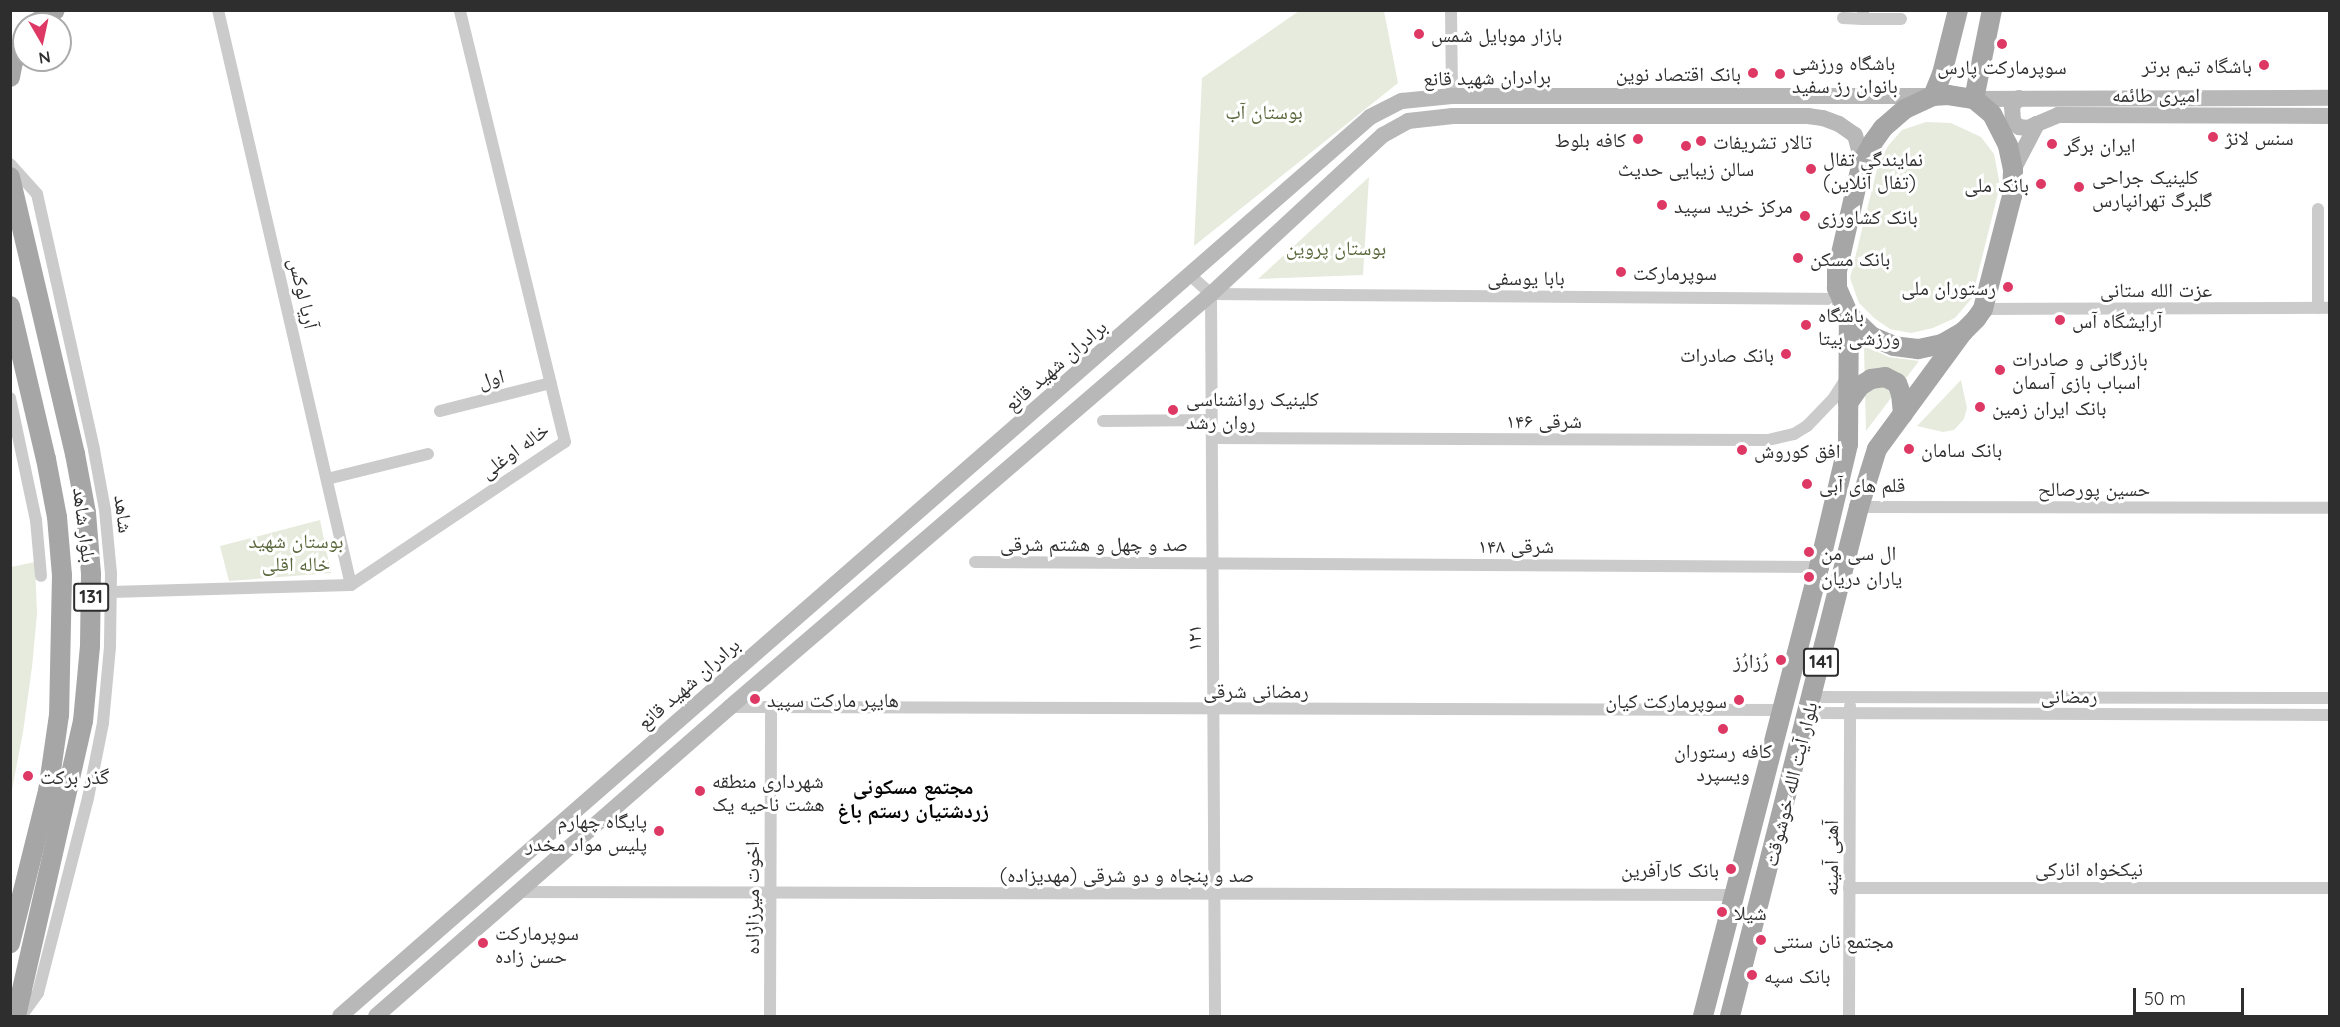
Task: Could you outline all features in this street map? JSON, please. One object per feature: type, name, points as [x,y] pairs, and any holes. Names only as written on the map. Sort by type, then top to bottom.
[{"type":"main road","points":[[1958,10],[1942,74],[1933,96],[1948,94],[1974,99],[1992,114],[2002,132],[2013,170],[2012,196],[1983,309]]},
{"type":"main road","points":[[1974,99],[1992,10]]},
{"type":"main road","name":"برادران شهید قانع","points":[[340,1017],[713,689],[1191,276],[1370,117],[1402,101],[1452,96],[1933,96]]},
{"type":"main road","name":"بلوار آیت الله خوشوقت","points":[[1703,1017],[1820,567],[1848,444],[1849,375],[1845,307],[1837,288],[1837,271],[1862,162],[1873,142],[1893,118],[1905,109],[1933,96]]},
{"type":"main road","points":[[2019,98],[2012,106],[2013,122],[2019,127],[2028,128],[2037,124]]},
{"type":"main road","name":"امیری طائمه","points":[[1974,99],[2330,98]]},
{"type":"main road","name":"امیری طائمه","points":[[2037,124],[2058,115],[2330,116]]},
{"type":"main road","name":"برادران شهید قانع","points":[[376,1017],[730,707],[1211,294],[1383,135],[1408,121],[1453,116],[1808,116],[1823,118],[1839,124],[1855,135],[1862,162]]},
{"type":"main road","points":[[2013,170],[2037,124]]},
{"type":"main road","name":"بلوار شاهد","points":[[10,177],[75,454],[86,513],[91,574],[90,646],[83,721],[19,1017]]},
{"type":"main road","name":"بلوار شاهد","points":[[10,306],[57,517],[62,575],[57,726],[48,791],[10,943]]},
{"type":"main road","points":[[1845,307],[1871,336],[1906,348],[1942,344],[1963,332]]},
{"type":"main road","name":"بلوار آیت الله خوشوقت","points":[[1730,1017],[1811,705],[1859,507],[1877,449],[1963,332],[1983,309]]},
{"type":"main road","points":[[1848,403],[1860,386],[1870,379],[1885,377],[1897,383],[1901,394],[1903,414]]},
{"type":"main road","points":[[713,689],[730,707]]},
{"type":"street","name":"آریا لوکس","points":[[218,10],[351,585]]},
{"type":"street","name":"خاله اوغلی","points":[[351,585],[565,441],[460,10]]},
{"type":"street","points":[[1451,10],[1452,96]]},
{"type":"street","points":[[1843,18],[1863,15],[1901,19]]},
{"type":"street","name":"شاهد","points":[[10,164],[37,194],[94,450],[105,510],[111,592],[110,647],[103,723],[88,798],[38,993],[19,1017]]},
{"type":"street","points":[[2318,209],[2324,308]]},
{"type":"street","points":[[1191,276],[1211,294]]},
{"type":"street","name":"بابا یوسفی","points":[[1211,294],[1845,307]]},
{"type":"street","name":"۱۲۱","points":[[1211,294],[1215,1017]]},
{"type":"street","name":"عزت الله ستانی","points":[[1983,309],[2324,308]]},
{"type":"street","name":"۱۴۶ شرقی","points":[[1212,438],[1768,440],[1794,434],[1807,426],[1833,399],[1849,375]]},
{"type":"street","name":"اول","points":[[440,411],[551,383]]},
{"type":"street","points":[[10,398],[36,520],[41,576]]},
{"type":"street","points":[[1103,421],[1211,420]]},
{"type":"street","points":[[327,479],[428,454]]},
{"type":"street","name":"حسین پورصالح","points":[[1859,507],[2330,508]]},
{"type":"street","name":"صد و چهل و هشتم شرقی","points":[[975,562],[1212,562]]},
{"type":"street","name":"۱۴۸ شرقی","points":[[1212,562],[1820,567]]},
{"type":"street","points":[[111,592],[351,585]]},
{"type":"street","points":[[2254,715],[2255,698]]},
{"type":"street","name":"رمضانی","points":[[1811,705],[1850,699],[2330,698]]},
{"type":"street","name":"آهنی آمینه","points":[[1849,1017],[1850,699]]},
{"type":"street","name":"رمضانی","points":[[1811,705],[1850,714],[2330,715]]},
{"type":"street","name":"رمضانی شرقی","points":[[730,707],[1782,710]]},
{"type":"street","name":"اخوت میرزازاده","points":[[770,1017],[771,707]]},
{"type":"street","name":"نیکخواه انارکی","points":[[1850,888],[2330,888]]},
{"type":"street","name":"صد و پنجاه و دو شرقی (مهدیزاده)","points":[[519,892],[1734,895]]},
{"type":"green space","name":"بوستان آب","points":[[1299,11],[1384,11],[1398,83],[1194,246],[1202,78]]},
{"type":"green space","points":[[1926,122],[1951,123],[1981,137],[1994,154],[2000,185],[1972,298],[1955,318],[1933,328],[1911,333],[1890,329],[1874,318],[1859,303],[1850,278],[1878,165],[1888,146],[1902,130]]},
{"type":"green space","name":"بوستان پروین","points":[[1369,177],[1363,275],[1258,279]]},
{"type":"green space","points":[[1864,346],[1889,357],[1919,361],[1866,431]]},
{"type":"green space","points":[[1961,380],[1967,408],[1964,419],[1954,430],[1943,432],[1917,426]]},
{"type":"green space","name":"بوستان شهید خاله اقلی","points":[[320,520],[331,573],[229,581],[220,546]]},
{"type":"green space","points":[[35,562],[37,614],[32,667],[11,795],[11,567]]},
{"type":"place","name":"بازار موبایل شمس","points":[[1419,34]]},
{"type":"place","name":"سوپرمارکت پارس","points":[[2002,44]]},
{"type":"place","name":"باشگاه تیم برتر","points":[[2264,65]]},
{"type":"place","name":"بانک اقتصاد نوین","points":[[1753,73]]},
{"type":"place","name":"باشگاه ورزشی بانوان رز سفید","points":[[1780,74]]},
{"type":"place","name":"سنس لانژ","points":[[2213,137]]},
{"type":"place","name":"کافه بلوط","points":[[1638,139]]},
{"type":"place","name":"تالار تشریفات","points":[[1701,141]]},
{"type":"place","name":"ایران برگر","points":[[2052,144]]},
{"type":"place","name":"سالن زیبایی حدیث","points":[[1686,146]]},
{"type":"place","name":"نمایندگی تفال (تفال آنلاین)","points":[[1811,169]]},
{"type":"place","name":"بانک ملی","points":[[2041,184]]},
{"type":"place","name":"کلینیک جراحی گلبرگ تهرانپارس","points":[[2079,187]]},
{"type":"place","name":"مرکز خرید سپید","points":[[1662,205]]},
{"type":"place","name":"بانک کشاورزی","points":[[1805,216]]},
{"type":"place","name":"بانک مسکن","points":[[1798,258]]},
{"type":"place","name":"سوپرمارکت","points":[[1621,272]]},
{"type":"place","name":"رستوران ملی","points":[[2008,287]]},
{"type":"place","name":"آرایشگاه آس","points":[[2060,320]]},
{"type":"place","name":"باشگاه ورزشی بیتا","points":[[1806,325]]},
{"type":"place","name":"بانک صادرات","points":[[1786,354]]},
{"type":"place","name":"بازرگانی و صادرات اسباب بازی آسمان","points":[[2000,370]]},
{"type":"place","name":"بانک ایران زمین","points":[[1980,407]]},
{"type":"place","name":"کلینیک روانشناسی روان رشد","points":[[1173,410]]},
{"type":"place","name":"بانک سامان","points":[[1909,449]]},
{"type":"place","name":"افق کوروش","points":[[1742,450]]},
{"type":"place","name":"قلم های آبی","points":[[1807,484]]},
{"type":"place","name":"ال سی من","points":[[1809,552]]},
{"type":"place","name":"یاران دریان","points":[[1809,577]]},
{"type":"place","name":"رُزارُز","points":[[1781,660]]},
{"type":"place","name":"هایپر مارکت سپید","points":[[755,699]]},
{"type":"place","name":"سوپرمارکت کیان","points":[[1739,700]]},
{"type":"place","name":"کافه رستوران ویسپرد","points":[[1723,729]]},
{"type":"place","name":"گذر برکت","points":[[28,776]]},
{"type":"place","name":"شهرداری منطقه هشت ناحیه یک","points":[[700,791]]},
{"type":"place","name":"پایگاه چهارم پلیس مواد مخدر","points":[[659,831]]},
{"type":"place","name":"بانک کارآفرین","points":[[1731,869]]},
{"type":"place","name":"شیلا","points":[[1722,912]]},
{"type":"place","name":"مجتمع نان سنتی","points":[[1761,940]]},
{"type":"place","name":"سوپرمارکت حسن زاده","points":[[483,943]]},
{"type":"place","name":"بانک سپه","points":[[1752,975]]},
{"type":"district","name":"مجتمع مسکونی زردشتیان رستم باغ","points":[[913,798]]}]
